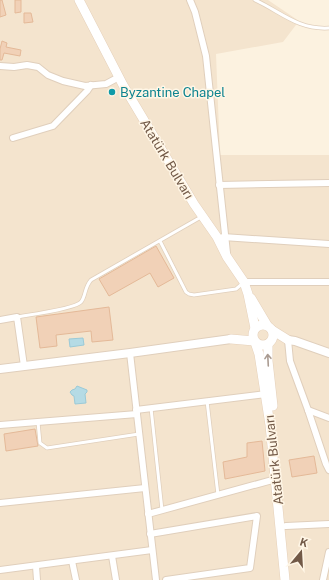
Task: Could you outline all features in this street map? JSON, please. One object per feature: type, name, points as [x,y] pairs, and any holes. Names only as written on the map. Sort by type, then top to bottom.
[{"type":"main road","name":"Atatürk Bulvarı","points":[[79,0],[119,77],[202,216],[221,237],[227,257],[244,282],[248,294],[254,336],[266,394],[276,479],[285,580]]},
{"type":"main road","name":"Atatürk Bulvarı","points":[[248,294],[270,327]]},
{"type":"main road","points":[[231,339],[254,336],[262,324],[270,327],[288,340]]},
{"type":"main road","points":[[270,327],[274,336],[270,342]]},
{"type":"main road","points":[[254,336],[261,345],[270,342],[288,340]]},
{"type":"main road","name":"Atatürk Bulvarı","points":[[270,342],[268,360],[292,580]]},
{"type":"street","points":[[190,0],[195,12],[206,56],[219,185],[221,237],[329,244]]},
{"type":"street","points":[[0,66],[14,67],[28,65],[38,67],[48,74],[63,81],[86,86],[106,84],[119,77]]},
{"type":"street","points":[[13,138],[54,126],[87,92],[91,85]]},
{"type":"street","points":[[219,185],[329,184]]},
{"type":"street","points":[[244,282],[329,282]]},
{"type":"street","points":[[0,320],[17,317],[24,366]]},
{"type":"street","points":[[0,369],[231,339]]},
{"type":"street","points":[[329,353],[288,340],[290,361],[329,470]]},
{"type":"street","points":[[130,353],[156,580]]},
{"type":"street","points":[[0,426],[136,412],[151,408],[266,394]]},
{"type":"street","points":[[308,410],[329,418]]},
{"type":"street","points":[[148,514],[276,479]]},
{"type":"street","points":[[0,503],[145,488]]},
{"type":"street","points":[[150,534],[257,516],[250,568],[166,580]]},
{"type":"street","points":[[286,526],[329,524]]},
{"type":"street","points":[[0,570],[152,550]]},
{"type":"street","points":[[323,580],[327,568],[329,552]]},
{"type":"street","points":[[112,556],[116,580]]},
{"type":"street","points":[[72,561],[76,580]]},
{"type":"street","points":[[36,566],[37,580]]},
{"type":"lane","points":[[255,0],[298,24],[314,28],[329,28]]},
{"type":"lane","points":[[17,317],[66,308],[79,304],[87,286],[92,280],[202,216]]},
{"type":"lane","points":[[160,241],[186,292],[189,294],[194,295],[236,289],[244,282]]},
{"type":"lane","points":[[207,401],[218,495]]},
{"type":"lane","points":[[151,408],[162,510]]},
{"type":"lane","points":[[38,422],[40,443],[47,448],[139,434]]},
{"type":"shaded area","points":[[0,0],[268,0],[299,21],[283,42],[216,54],[220,155],[329,155],[329,580],[0,580]]},
{"type":"water","points":[[83,338],[84,345],[70,347],[69,339]]},
{"type":"water","points":[[77,386],[87,390],[85,394],[86,403],[75,404],[74,396],[70,392]]},
{"type":"building","points":[[0,0],[2,0],[6,15],[0,17]]},
{"type":"building","points":[[15,0],[21,0],[21,12],[15,13]]},
{"type":"building","points":[[24,13],[31,13],[33,22],[24,23]]},
{"type":"building","points":[[2,41],[7,43],[6,47],[21,50],[20,56],[4,53],[2,60],[0,60]]},
{"type":"building","points":[[156,246],[174,278],[158,287],[150,273],[109,296],[99,279]]},
{"type":"building","points":[[109,307],[113,340],[92,342],[91,331],[56,335],[57,346],[40,348],[36,317]]},
{"type":"building","points":[[35,429],[38,446],[6,451],[4,434]]},
{"type":"building","points":[[262,441],[265,471],[225,479],[223,462],[247,457],[247,443]]},
{"type":"building","points":[[314,456],[317,473],[292,477],[289,460]]},
{"type":"place","name":"Byzantine Chapel","points":[[112,92]]}]
